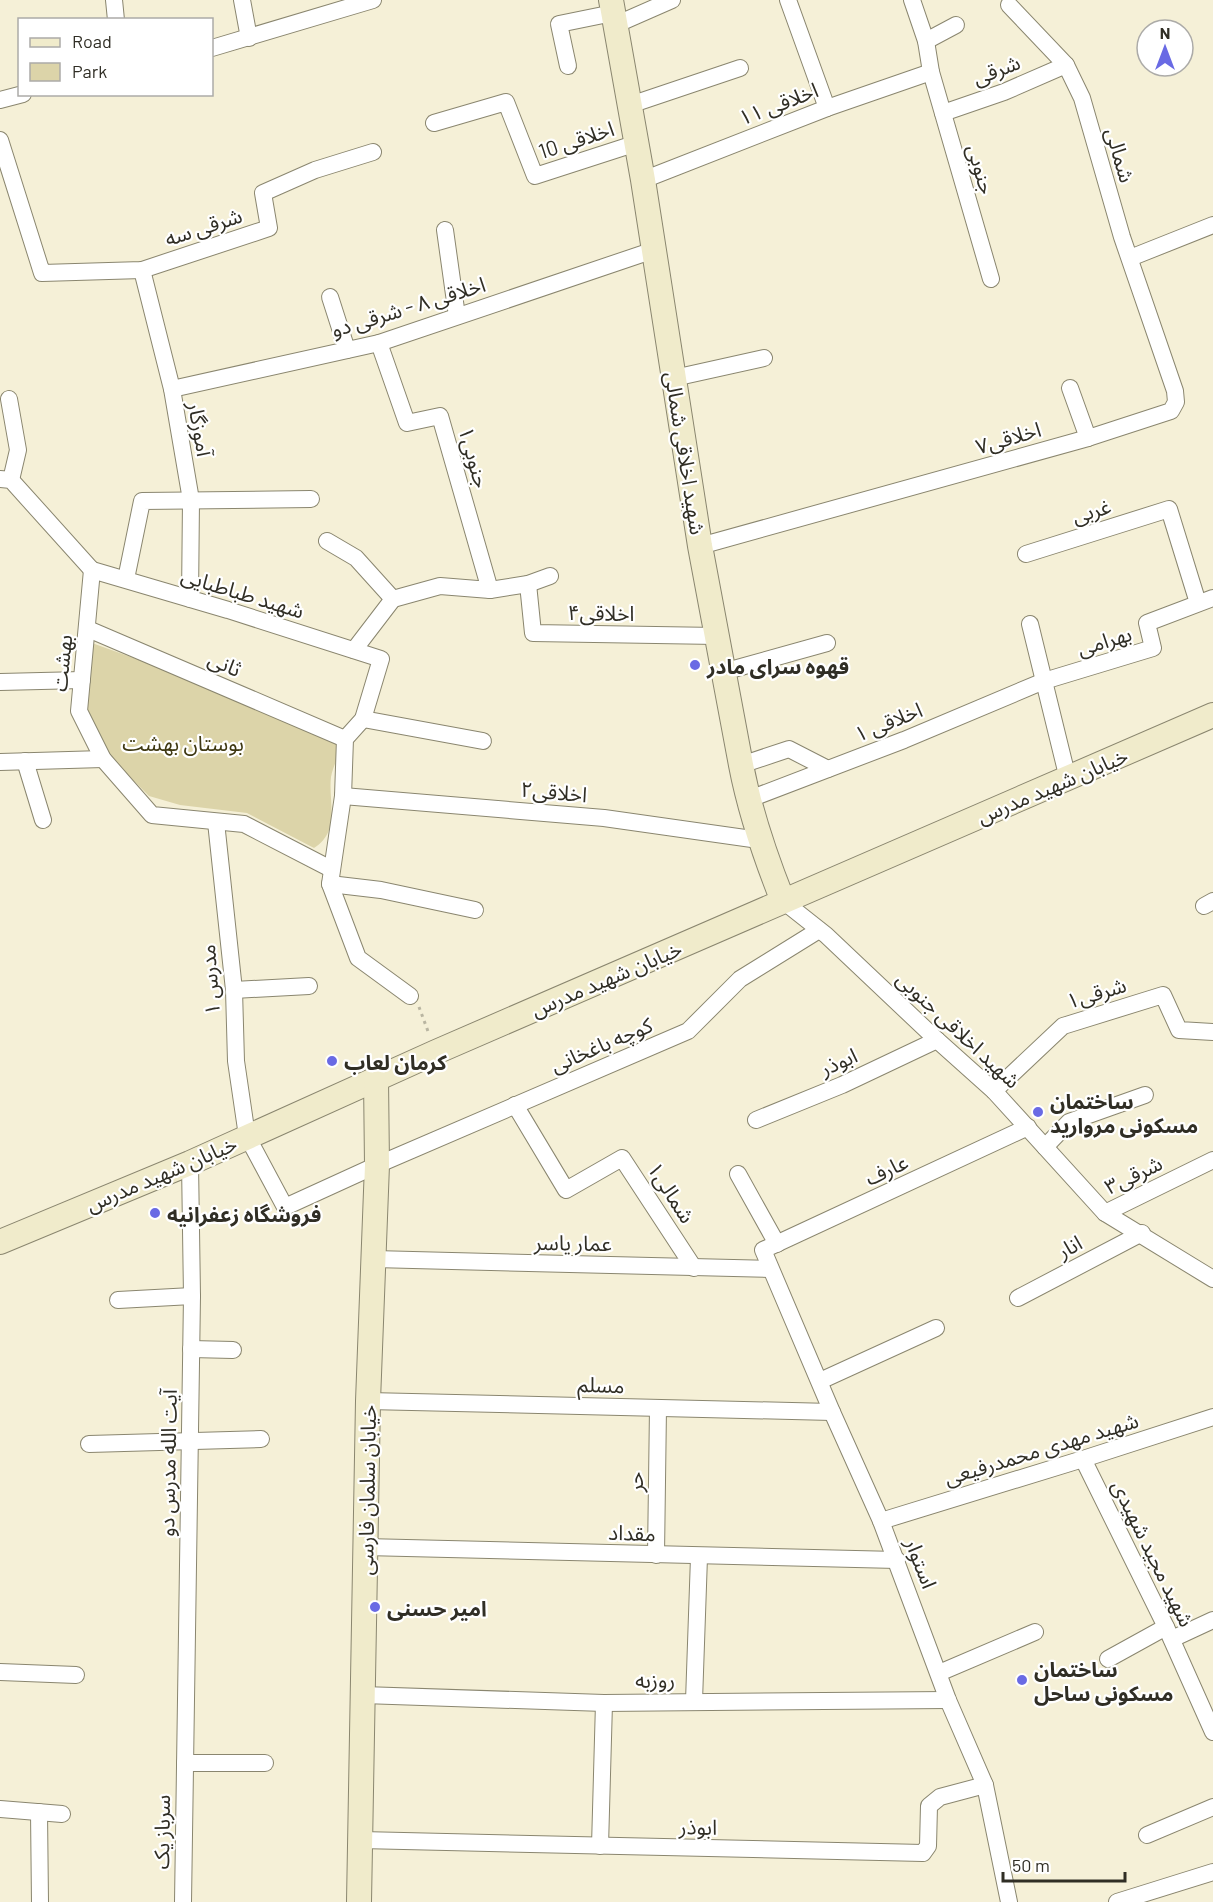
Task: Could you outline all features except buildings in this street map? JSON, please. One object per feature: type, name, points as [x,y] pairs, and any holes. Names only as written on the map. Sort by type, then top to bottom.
[{"type":"main road","name":"شهید اخلاقی شمالی","points":[[613,13],[637,143],[700,546],[747,800],[759,840],[783,901]]},
{"type":"main road","name":"خیابان شهید مدرس","points":[[0,1242],[190,1163],[436,1052],[1213,716]]},
{"type":"main road","name":"خیابان سلمان فارسی","points":[[359,1902],[368,1401],[377,1165],[376,1079]]},
{"type":"street","points":[[114,0],[116,18]]},
{"type":"street","points":[[242,0],[249,38]]},
{"type":"street","points":[[213,48],[373,0]]},
{"type":"street","points":[[568,66],[559,24],[672,0]]},
{"type":"street","points":[[788,0],[827,108]]},
{"type":"street","points":[[912,0],[926,42],[931,72]]},
{"type":"street","name":"شمالی","points":[[1009,5],[1066,65],[1082,98],[1130,258]]},
{"type":"street","points":[[926,42],[956,25]]},
{"type":"street","name":"شرقی","points":[[943,113],[1004,92],[1066,65]]},
{"type":"street","points":[[630,105],[740,68]]},
{"type":"street","name":"اخلاقی ۱۱","points":[[643,180],[827,108],[931,72]]},
{"type":"street","name":"جنوبی","points":[[931,72],[991,279]]},
{"type":"street","points":[[0,100],[18,95]]},
{"type":"street","name":"اخلاقی 10","points":[[434,123],[506,102],[535,176],[637,143]]},
{"type":"street","points":[[0,140],[42,273],[142,270]]},
{"type":"street","name":"شرقی سه","points":[[142,270],[269,228],[263,193],[315,170],[373,152]]},
{"type":"street","points":[[1130,258],[1213,225]]},
{"type":"street","points":[[445,230],[458,316]]},
{"type":"street","name":"اخلاقی ۸ - شرقی دو","points":[[171,389],[380,343],[654,250]]},
{"type":"street","name":"اخلاقی۷","points":[[700,546],[1088,438],[1171,411],[1176,402],[1175,391],[1130,258]]},
{"type":"street","name":"آموزگار","points":[[142,270],[171,389],[191,500],[190,599]]},
{"type":"street","points":[[330,297],[347,350]]},
{"type":"street","name":"جنوبی۱","points":[[380,343],[407,423],[440,416],[490,590]]},
{"type":"street","points":[[674,378],[764,358]]},
{"type":"street","points":[[1070,388],[1088,438]]},
{"type":"street","points":[[9,399],[18,450],[5,479],[92,570]]},
{"type":"street","points":[[126,579],[142,501],[310,499]]},
{"type":"street","name":"غربی","points":[[1026,554],[1169,509],[1206,601]]},
{"type":"street","points":[[327,541],[356,558],[393,599]]},
{"type":"street","name":"شهید طباطبایی","points":[[92,570],[381,659],[363,719]]},
{"type":"street","name":"بهشت","points":[[92,570],[79,711],[103,759],[152,815],[244,825],[331,876]]},
{"type":"street","points":[[354,650],[393,599],[440,586],[490,590],[528,584],[550,576]]},
{"type":"street","name":"اخلاقی۴","points":[[528,584],[533,633],[717,636]]},
{"type":"street","name":"بهرامی","points":[[1044,681],[1153,648],[1147,623],[1206,601]]},
{"type":"street","points":[[1030,624],[1068,779]]},
{"type":"street","name":"ثانی","points":[[88,629],[345,739]]},
{"type":"street","points":[[723,672],[827,643]]},
{"type":"street","points":[[0,682],[82,680]]},
{"type":"street","name":"اخلاقی ۱","points":[[747,800],[1044,681]]},
{"type":"street","points":[[410,996],[358,958],[331,876],[343,795],[345,739],[363,719],[483,741]]},
{"type":"street","points":[[741,765],[789,749],[828,769]]},
{"type":"street","points":[[0,762],[103,759]]},
{"type":"street","points":[[25,761],[43,820]]},
{"type":"street","name":"اخلاقی۲","points":[[343,795],[604,818],[759,840]]},
{"type":"street","name":"مدرس ۱","points":[[216,822],[234,990],[236,1061],[247,1136],[285,1207],[377,1165]]},
{"type":"street","points":[[331,876],[381,890],[475,910]]},
{"type":"street","name":"شهید اخلاقی جنوبی","points":[[783,901],[819,930],[994,1091],[1105,1212],[1213,1279]]},
{"type":"street","name":"کوچه باغخانی","points":[[377,1165],[688,1031],[740,979],[819,930]]},
{"type":"street","points":[[234,990],[309,986]]},
{"type":"street","name":"شرقی۱","points":[[994,1091],[1063,1026],[1163,995],[1179,1030],[1213,1032]]},
{"type":"street","name":"ابوذر","points":[[756,1120],[842,1085],[937,1040]]},
{"type":"street","points":[[1046,1147],[1070,1122],[1145,1095]]},
{"type":"street","name":"شمالی۱","points":[[515,1106],[566,1190],[622,1158],[694,1268]]},
{"type":"street","name":"عارف","points":[[770,1247],[1028,1127]]},
{"type":"street","name":"شرقی۳","points":[[1105,1212],[1213,1160]]},
{"type":"street","name":"آیت الله مدرس دو","points":[[185,1763],[192,1296],[190,1163]]},
{"type":"street","name":"استوار","points":[[738,1174],[770,1247],[770,1269],[881,1521],[948,1700],[985,1785],[1009,1902]]},
{"type":"street","name":"انار","points":[[1018,1298],[1142,1233]]},
{"type":"street","name":"عمار یاسر","points":[[374,1259],[770,1269]]},
{"type":"street","points":[[118,1300],[192,1296]]},
{"type":"street","points":[[820,1381],[936,1328]]},
{"type":"street","points":[[191,1349],[233,1350]]},
{"type":"street","name":"مسلم","points":[[368,1401],[832,1412]]},
{"type":"street","name":"حر","points":[[656,1555],[658,1408]]},
{"type":"street","name":"شهید مهدی محمدرفیعی","points":[[881,1521],[1213,1417]]},
{"type":"street","points":[[89,1444],[261,1439]]},
{"type":"street","name":"شهید مجید شهیدی","points":[[1083,1459],[1169,1633],[1213,1732]]},
{"type":"street","name":"مقداد","points":[[365,1547],[699,1557],[897,1560]]},
{"type":"street","points":[[694,1701],[699,1557]]},
{"type":"street","points":[[1108,1659],[1169,1633],[1213,1620]]},
{"type":"street","points":[[939,1673],[1035,1632]]},
{"type":"street","points":[[0,1672],[76,1675]]},
{"type":"street","name":"روزبه","points":[[363,1695],[604,1703],[948,1700]]},
{"type":"street","points":[[600,1846],[604,1703]]},
{"type":"street","points":[[185,1763],[265,1763]]},
{"type":"street","name":"سرباز یک","points":[[183,1902],[185,1763]]},
{"type":"street","name":"ابوذر","points":[[361,1840],[923,1853],[928,1846],[929,1806],[940,1797],[985,1785]]},
{"type":"street","points":[[1147,1835],[1213,1807]]},
{"type":"street","points":[[0,1809],[62,1814]]},
{"type":"street","points":[[39,1812],[40,1902]]},
{"type":"street","points":[[1117,1902],[1213,1872]]},
{"type":"path","points":[[410,996],[418,1006],[436,1052]]},
{"type":"green space","name":"بوستان بهشت","points":[[92,643],[178,674],[343,745],[331,777],[330,825],[322,841],[314,848],[247,813],[180,805],[149,796],[114,761],[87,714],[85,701]]},
{"type":"place","name":"قهوه سرای مادر","points":[[695,665]]},
{"type":"place","name":"کرمان لعاب","points":[[332,1061]]},
{"type":"place","name":"ساختمان مسکونی مروارید","points":[[1038,1112]]},
{"type":"place","name":"فروشگاه زعفرانیه","points":[[155,1213]]},
{"type":"place","name":"امیر حسنی","points":[[375,1607]]},
{"type":"place","name":"ساختمان مسکونی ساحل","points":[[1022,1680]]}]
